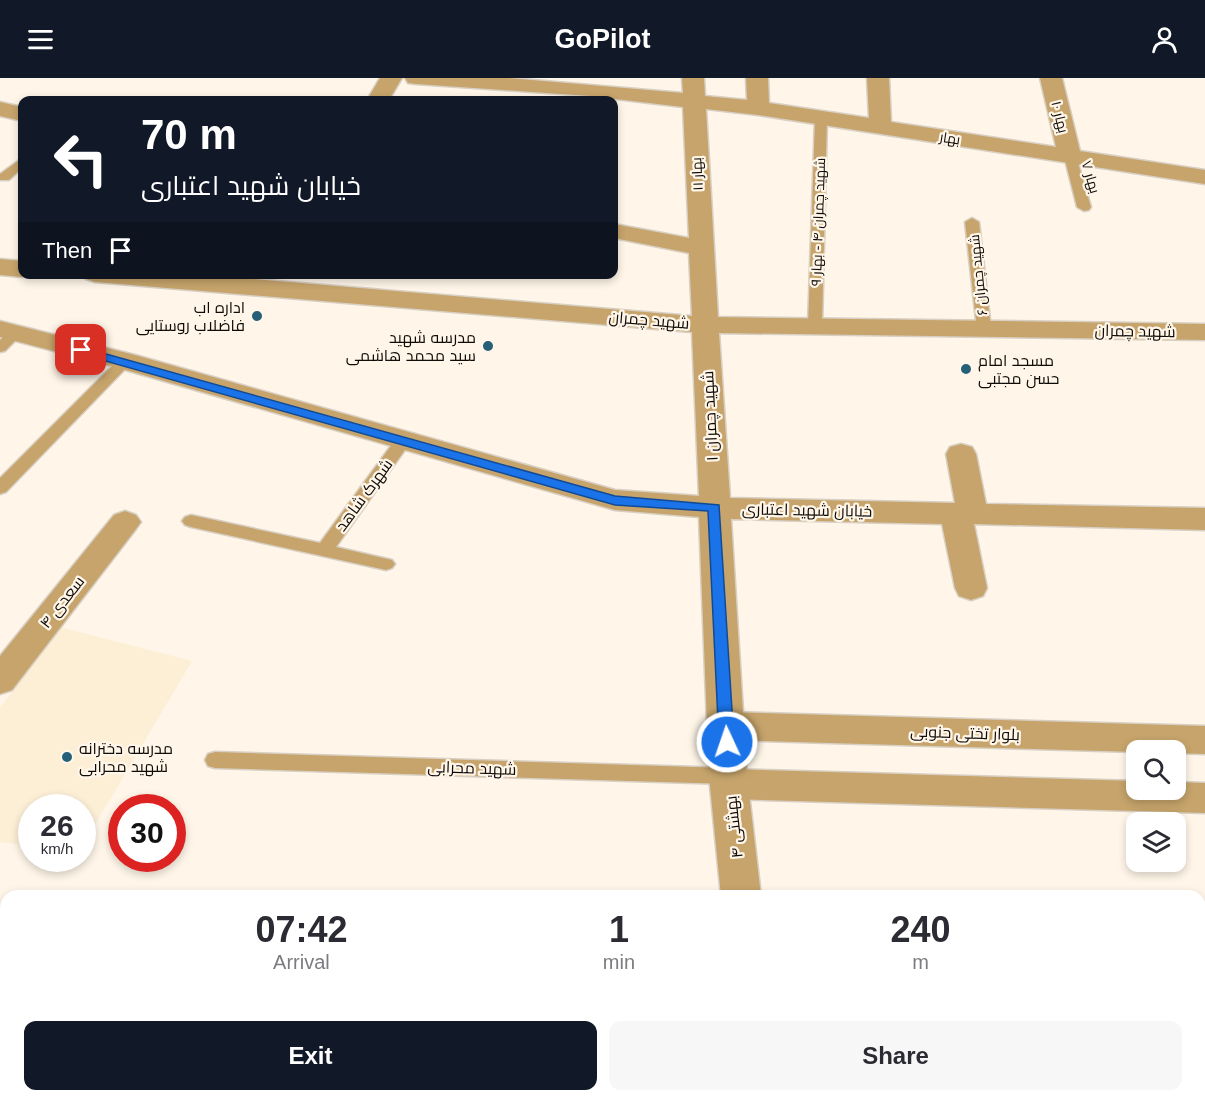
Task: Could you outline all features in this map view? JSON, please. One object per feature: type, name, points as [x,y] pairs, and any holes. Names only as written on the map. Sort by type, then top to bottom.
[{"type":"street","points":[[380,96],[391,78]]},
{"type":"street","name":"بهار","points":[[416,78],[511,88],[693,89],[758,108],[1205,177]]},
{"type":"street","points":[[757,78],[758,108]]},
{"type":"street","points":[[878,78],[880,127]]},
{"type":"street","name":"بهار ۱۰","points":[[1051,78],[1070,156]]},
{"type":"street","points":[[442,96],[449,80]]},
{"type":"street","name":"بهار ۱۱","points":[[693,89],[705,325]]},
{"type":"street","points":[[0,110],[18,113]]},
{"type":"street","points":[[618,232],[701,248]]},
{"type":"street","points":[[0,267],[18,268]]},
{"type":"street","name":"شهید چمران","points":[[155,279],[705,325],[1205,332]]},
{"type":"street","name":"شهید چمران ۱","points":[[705,325],[714,508]]},
{"type":"street","name":"خیابان شهید اعتباری","points":[[5,337],[125,362],[615,500],[714,508],[1205,519]]},
{"type":"street","points":[[961,454],[971,588]]},
{"type":"street","name":"بهشتی ۴","points":[[714,508],[729,780],[740,890]]},
{"type":"street","name":"سعدی ۴","points":[[1,679],[125,522]]},
{"type":"street","name":"بلوار تختی جنوبی","points":[[726,726],[1205,740]]},
{"type":"street","points":[[729,780],[1205,798]]},
{"type":"lane","name":"شهید چمران ۴ - بهار ۹","points":[[815,327],[821,118]]},
{"type":"lane","name":"بهار ۷","points":[[1070,156],[1084,207]]},
{"type":"lane","points":[[4,177],[18,165]]},
{"type":"lane","name":"شهید چمران ۶","points":[[972,222],[984,328]]},
{"type":"lane","points":[[0,488],[125,362]]},
{"type":"lane","name":"شهرک شاهد","points":[[324,550],[404,440]]},
{"type":"lane","points":[[191,521],[386,564]]},
{"type":"lane","name":"شهید محرابی","points":[[215,760],[729,780]]},
{"type":"shaded area","name":"مدرسه دخترانه شهید محرابی","points":[[60,627],[192,661],[113,794],[108,794],[108,803],[96,823],[96,794],[18,794],[18,844],[0,842],[0,708]]},
{"type":"place","name":"اداره اب فاضلاب روستایی","points":[[257,316]]},
{"type":"place","name":"مدرسه شهید سید محمد هاشمی","points":[[488,346]]},
{"type":"place","name":"مسجد امام حسن مجتبی","points":[[966,369]]},
{"type":"place","name":"مدرسه دخترانه شهید محرابی","points":[[67,757]]},
{"type":"route","points":[[81,350],[615,500],[714,508],[727,742]]}]
